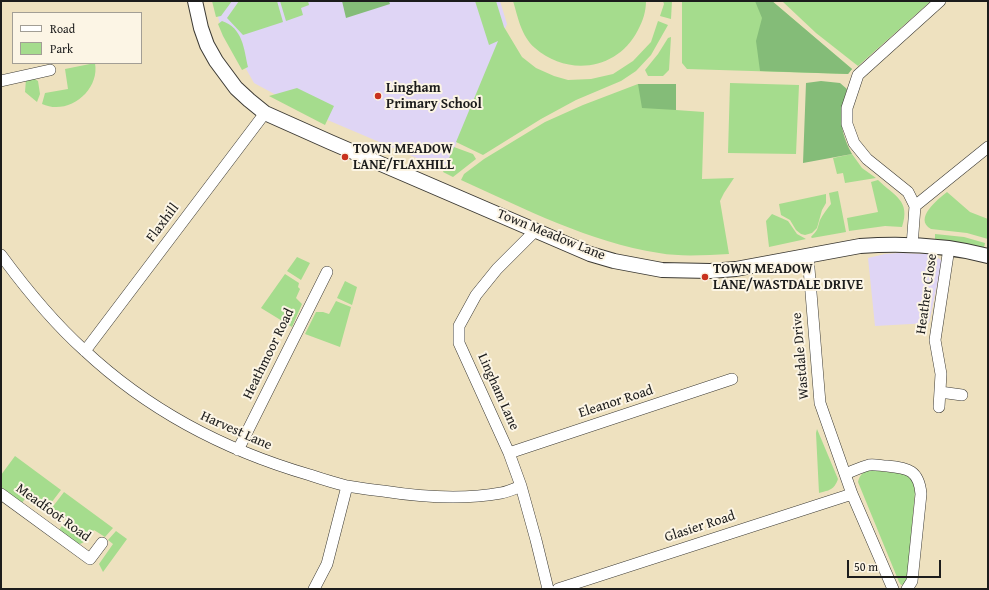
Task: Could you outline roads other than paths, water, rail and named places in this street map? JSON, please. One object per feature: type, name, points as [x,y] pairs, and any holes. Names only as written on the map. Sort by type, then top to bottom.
[{"type":"street","name":"Town Meadow Lane","points":[[195,1],[201,28],[207,45],[216,60],[236,88],[265,113],[590,254],[620,262],[662,270],[710,271],[736,269],[860,246],[888,244],[949,248],[988,256]]},
{"type":"street","points":[[912,246],[915,206],[908,192],[867,159],[854,143],[847,124],[847,108],[858,75],[940,1]]},
{"type":"street","points":[[1,81],[50,70]]},
{"type":"street","name":"Flaxhill","points":[[85,351],[265,113]]},
{"type":"street","points":[[915,206],[988,148]]},
{"type":"street","name":"Lingham Lane","points":[[535,230],[497,269],[476,295],[458,326],[460,343],[509,453],[521,486],[548,589]]},
{"type":"street","name":"Heather Close","points":[[939,407],[941,374],[935,340],[949,248]]},
{"type":"street","name":"Harvest Lane","points":[[1,255],[50,316],[85,351],[114,376],[182,422],[238,450],[279,466],[347,486],[401,494],[476,496],[502,493],[521,486]]},
{"type":"street","name":"Wastdale Drive","points":[[808,256],[820,403],[852,494],[893,589]]},
{"type":"street","name":"Heathmoor Road","points":[[238,450],[327,272]]},
{"type":"street","name":"Eleanor Road","points":[[509,453],[732,379]]},
{"type":"street","points":[[940,392],[962,395]]},
{"type":"street","points":[[845,474],[870,465],[905,468],[912,472],[917,478],[921,494],[912,581],[907,589]]},
{"type":"street","points":[[314,589],[327,564],[347,486]]},
{"type":"street","name":"Meadfoot Road","points":[[1,494],[90,559],[102,543]]},
{"type":"street","name":"Glasier Road","points":[[558,589],[852,494]]},
{"type":"place","name":"Lingham Primary School","points":[[378,96]]},
{"type":"place","name":"TOWN MEADOW LANE/FLAXHILL","points":[[345,157]]},
{"type":"place","name":"TOWN MEADOW LANE/WASTDALE DRIVE","points":[[705,277]]}]
